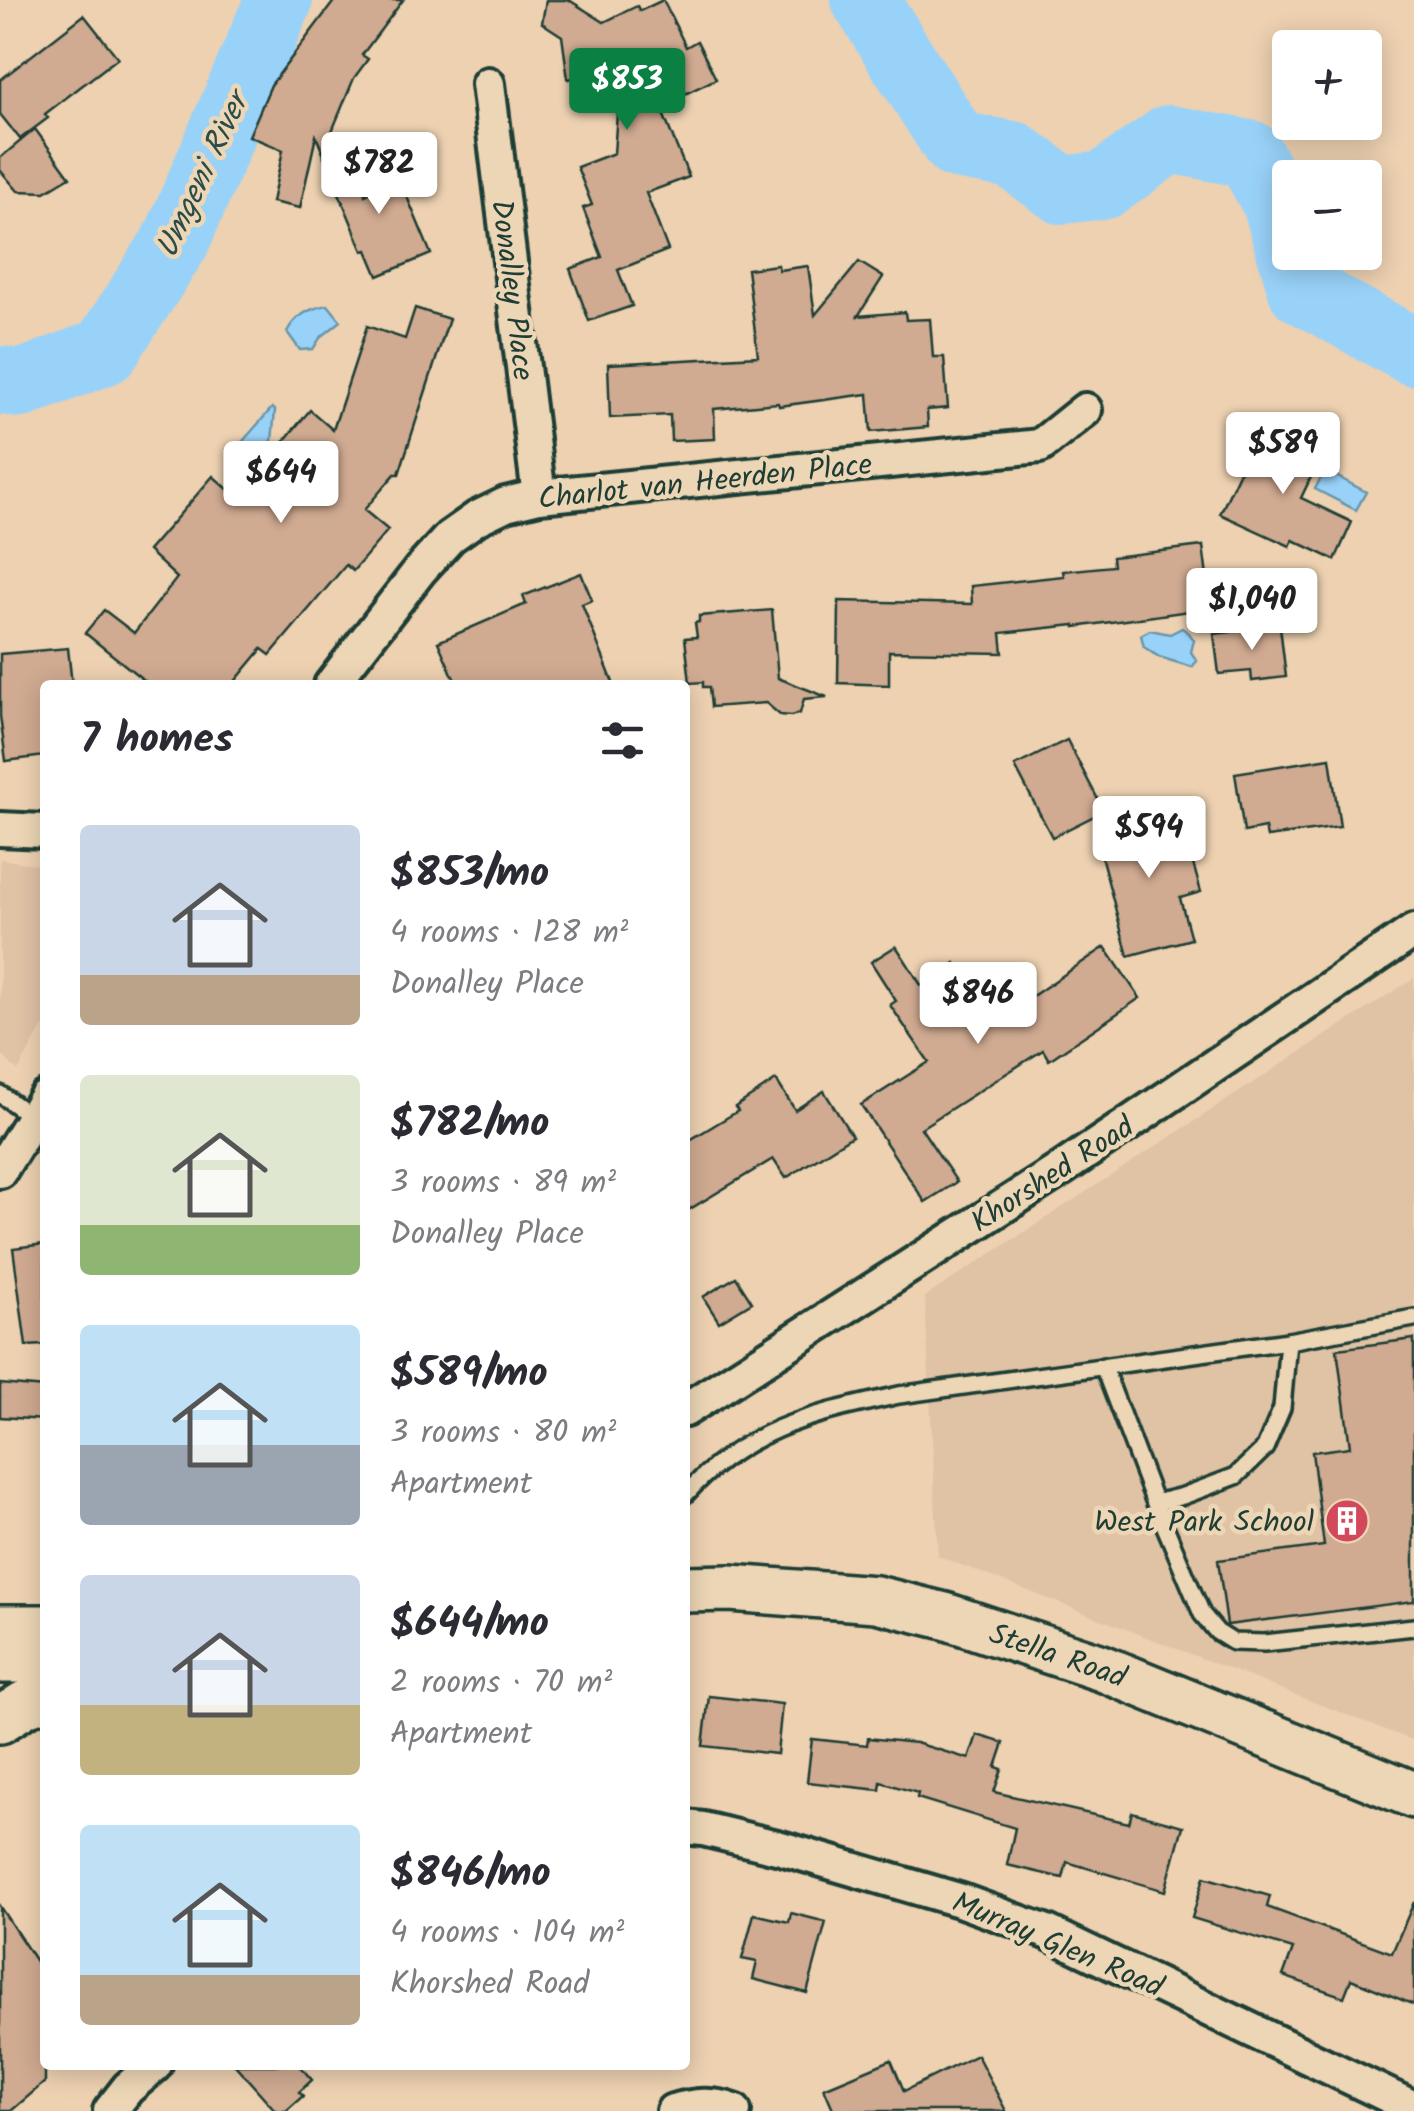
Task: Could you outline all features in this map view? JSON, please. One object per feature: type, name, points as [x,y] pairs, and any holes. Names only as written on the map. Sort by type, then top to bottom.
[{"type":"main road","name":"Stella Road","points":[[690,1589],[730,1588],[876,1599],[945,1616],[1102,1668],[1414,1795]]},
{"type":"main road","points":[[0,1628],[40,1628]]},
{"type":"main road","points":[[0,1660],[40,1660]]},
{"type":"main road","points":[[0,1720],[40,1699]]},
{"type":"street","name":"Donalley Place","points":[[488,84],[539,496]]},
{"type":"street","name":"Charlot van Heerden Place","points":[[336,680],[450,536],[506,504],[539,496],[1040,446],[1085,410]]},
{"type":"street","points":[[0,829],[40,832]]},
{"type":"street","name":"Khorshed Road","points":[[690,1407],[1063,1168],[1414,931]]},
{"type":"street","points":[[0,1171],[38,1107]]},
{"type":"street","name":"Murray Glen Road","points":[[690,1828],[799,1853],[962,1901],[1047,1932],[1414,2108]]},
{"type":"street","points":[[110,2111],[148,2070]]},
{"type":"street","points":[[673,2111],[718,2105],[734,2111]]},
{"type":"lane","points":[[0,1094],[38,1107]]},
{"type":"lane","points":[[690,1489],[727,1455],[773,1429],[838,1409],[899,1395],[1288,1341],[1414,1318]]},
{"type":"lane","points":[[1155,1503],[1236,1476],[1265,1448],[1282,1408],[1288,1341]]},
{"type":"lane","points":[[1103,1366],[1202,1614],[1216,1632],[1233,1642],[1264,1643],[1414,1626]]},
{"type":"shaded area","points":[[0,859],[40,865],[40,1032],[18,1071],[0,1053]]},
{"type":"shaded area","points":[[1414,978],[1414,1741],[938,1556],[925,1297]]},
{"type":"water","points":[[328,305],[341,321],[313,349],[300,350],[287,332],[290,326],[304,313]]},
{"type":"water","points":[[272,408],[272,441],[244,468],[230,456]]},
{"type":"water","points":[[1325,470],[1366,492],[1356,510],[1315,489]]},
{"type":"water","points":[[1182,628],[1194,640],[1191,652],[1197,661],[1192,667],[1159,657],[1144,647],[1141,635],[1150,630],[1170,634]]},
{"type":"building","points":[[335,0],[403,0],[362,55],[368,59],[354,78],[323,153],[316,136],[300,208],[272,202],[283,150],[249,136],[271,85]]},
{"type":"building","points":[[546,0],[569,0],[604,22],[637,6],[640,11],[663,0],[686,47],[697,41],[716,79],[660,106],[689,177],[646,193],[668,250],[618,270],[632,306],[589,321],[570,269],[602,257],[583,208],[592,205],[577,167],[614,153],[618,100],[575,95],[573,78],[568,79],[562,36],[542,23]]},
{"type":"building","points":[[84,15],[118,58],[45,114],[48,118],[20,139],[0,114],[0,80]]},
{"type":"building","points":[[35,129],[70,177],[45,192],[18,191],[0,170],[0,158]]},
{"type":"building","points":[[362,155],[365,195],[400,180],[431,254],[378,276],[367,250],[363,251],[324,157]]},
{"type":"building","points":[[859,262],[883,277],[858,316],[905,312],[906,320],[930,319],[933,357],[944,357],[948,408],[927,410],[928,427],[871,432],[868,394],[779,406],[778,403],[714,409],[715,439],[671,441],[670,415],[610,418],[608,364],[758,356],[747,269],[808,266],[815,315]]},
{"type":"building","points":[[415,308],[449,319],[399,474],[364,510],[388,530],[353,571],[346,565],[270,655],[262,649],[236,680],[144,680],[85,633],[104,610],[134,633],[177,578],[148,551],[213,476],[237,497],[310,410],[333,430],[367,326],[405,339]]},
{"type":"building","points":[[1260,428],[1321,456],[1301,498],[1352,522],[1335,560],[1293,540],[1290,546],[1220,514]]},
{"type":"building","points":[[1203,546],[1211,608],[1001,633],[1003,653],[889,651],[889,685],[838,683],[839,601],[972,604],[971,586],[1064,576],[1063,571],[1113,566],[1112,557]]},
{"type":"building","points":[[581,573],[592,600],[582,604],[612,680],[455,680],[438,642],[526,604],[523,596]]},
{"type":"building","points":[[772,610],[778,678],[827,697],[804,699],[800,713],[791,716],[780,715],[766,703],[711,707],[709,687],[703,687],[703,682],[690,683],[685,638],[697,637],[695,623],[699,616]]},
{"type":"building","points":[[1280,626],[1286,677],[1252,681],[1251,671],[1219,674],[1214,634]]},
{"type":"building","points":[[68,648],[71,680],[40,680],[40,757],[6,761],[0,716],[0,654]]},
{"type":"building","points":[[1067,740],[1104,811],[1052,837],[1015,766]]},
{"type":"building","points":[[1330,758],[1340,827],[1267,837],[1265,828],[1244,832],[1235,773]]},
{"type":"building","points":[[1179,814],[1201,892],[1180,898],[1191,939],[1128,956],[1095,833]]},
{"type":"building","points":[[896,946],[921,985],[955,963],[994,1022],[1105,947],[1140,998],[1049,1060],[1043,1050],[921,1128],[957,1182],[925,1202],[861,1105],[929,1062],[890,1005],[896,1001],[871,962]]},
{"type":"building","points":[[776,1080],[795,1110],[824,1091],[852,1136],[786,1178],[773,1159],[690,1209],[690,1140],[738,1111],[735,1107]]},
{"type":"building","points":[[40,1245],[40,1345],[26,1346],[13,1248]]},
{"type":"building","points":[[736,1277],[752,1302],[719,1322],[703,1297]]},
{"type":"building","name":"West Park School","points":[[1414,1339],[1414,1601],[1227,1625],[1218,1560],[1324,1546],[1312,1452],[1350,1447],[1337,1349]]},
{"type":"building","points":[[0,1384],[40,1388],[40,1420],[0,1417]]},
{"type":"building","points":[[709,1696],[782,1704],[777,1754],[703,1746]]},
{"type":"building","points":[[977,1735],[1004,1743],[996,1767],[1002,1769],[994,1792],[1129,1823],[1132,1812],[1183,1826],[1165,1891],[1067,1862],[1063,1878],[1007,1865],[1015,1828],[917,1798],[918,1793],[881,1782],[880,1790],[807,1782],[812,1739],[867,1745],[868,1738],[916,1743],[969,1759]]},
{"type":"building","points":[[1204,1877],[1270,1896],[1267,1907],[1392,1953],[1414,1902],[1414,2005],[1351,1979],[1344,1997],[1283,1976],[1293,1949],[1192,1918]]},
{"type":"building","points":[[0,1907],[40,1967],[40,2070],[45,2070],[45,2082],[11,2111],[0,2111]]},
{"type":"building","points":[[791,1913],[826,1922],[807,1993],[753,1979],[757,1962],[742,1959],[754,1914],[789,1922]]},
{"type":"building","points":[[977,2055],[1006,2111],[834,2111],[824,2088],[891,2060],[904,2091]]},
{"type":"building","points":[[239,2070],[303,2070],[312,2080],[299,2092],[303,2096],[286,2111],[276,2111]]},
{"type":"waterway","name":"Umgeni River","points":[[0,380],[21,384],[105,351],[176,241],[279,0]]},
{"type":"waterway","name":"Umgeni River","points":[[865,0],[956,145],[1013,155],[1062,190],[1105,185],[1169,139],[1249,154],[1272,196]]},
{"type":"waterway","name":"Umgeni River","points":[[1296,270],[1302,290],[1414,352]]},
{"type":"place","name":"West Park School","points":[[1347,1521]]}]
